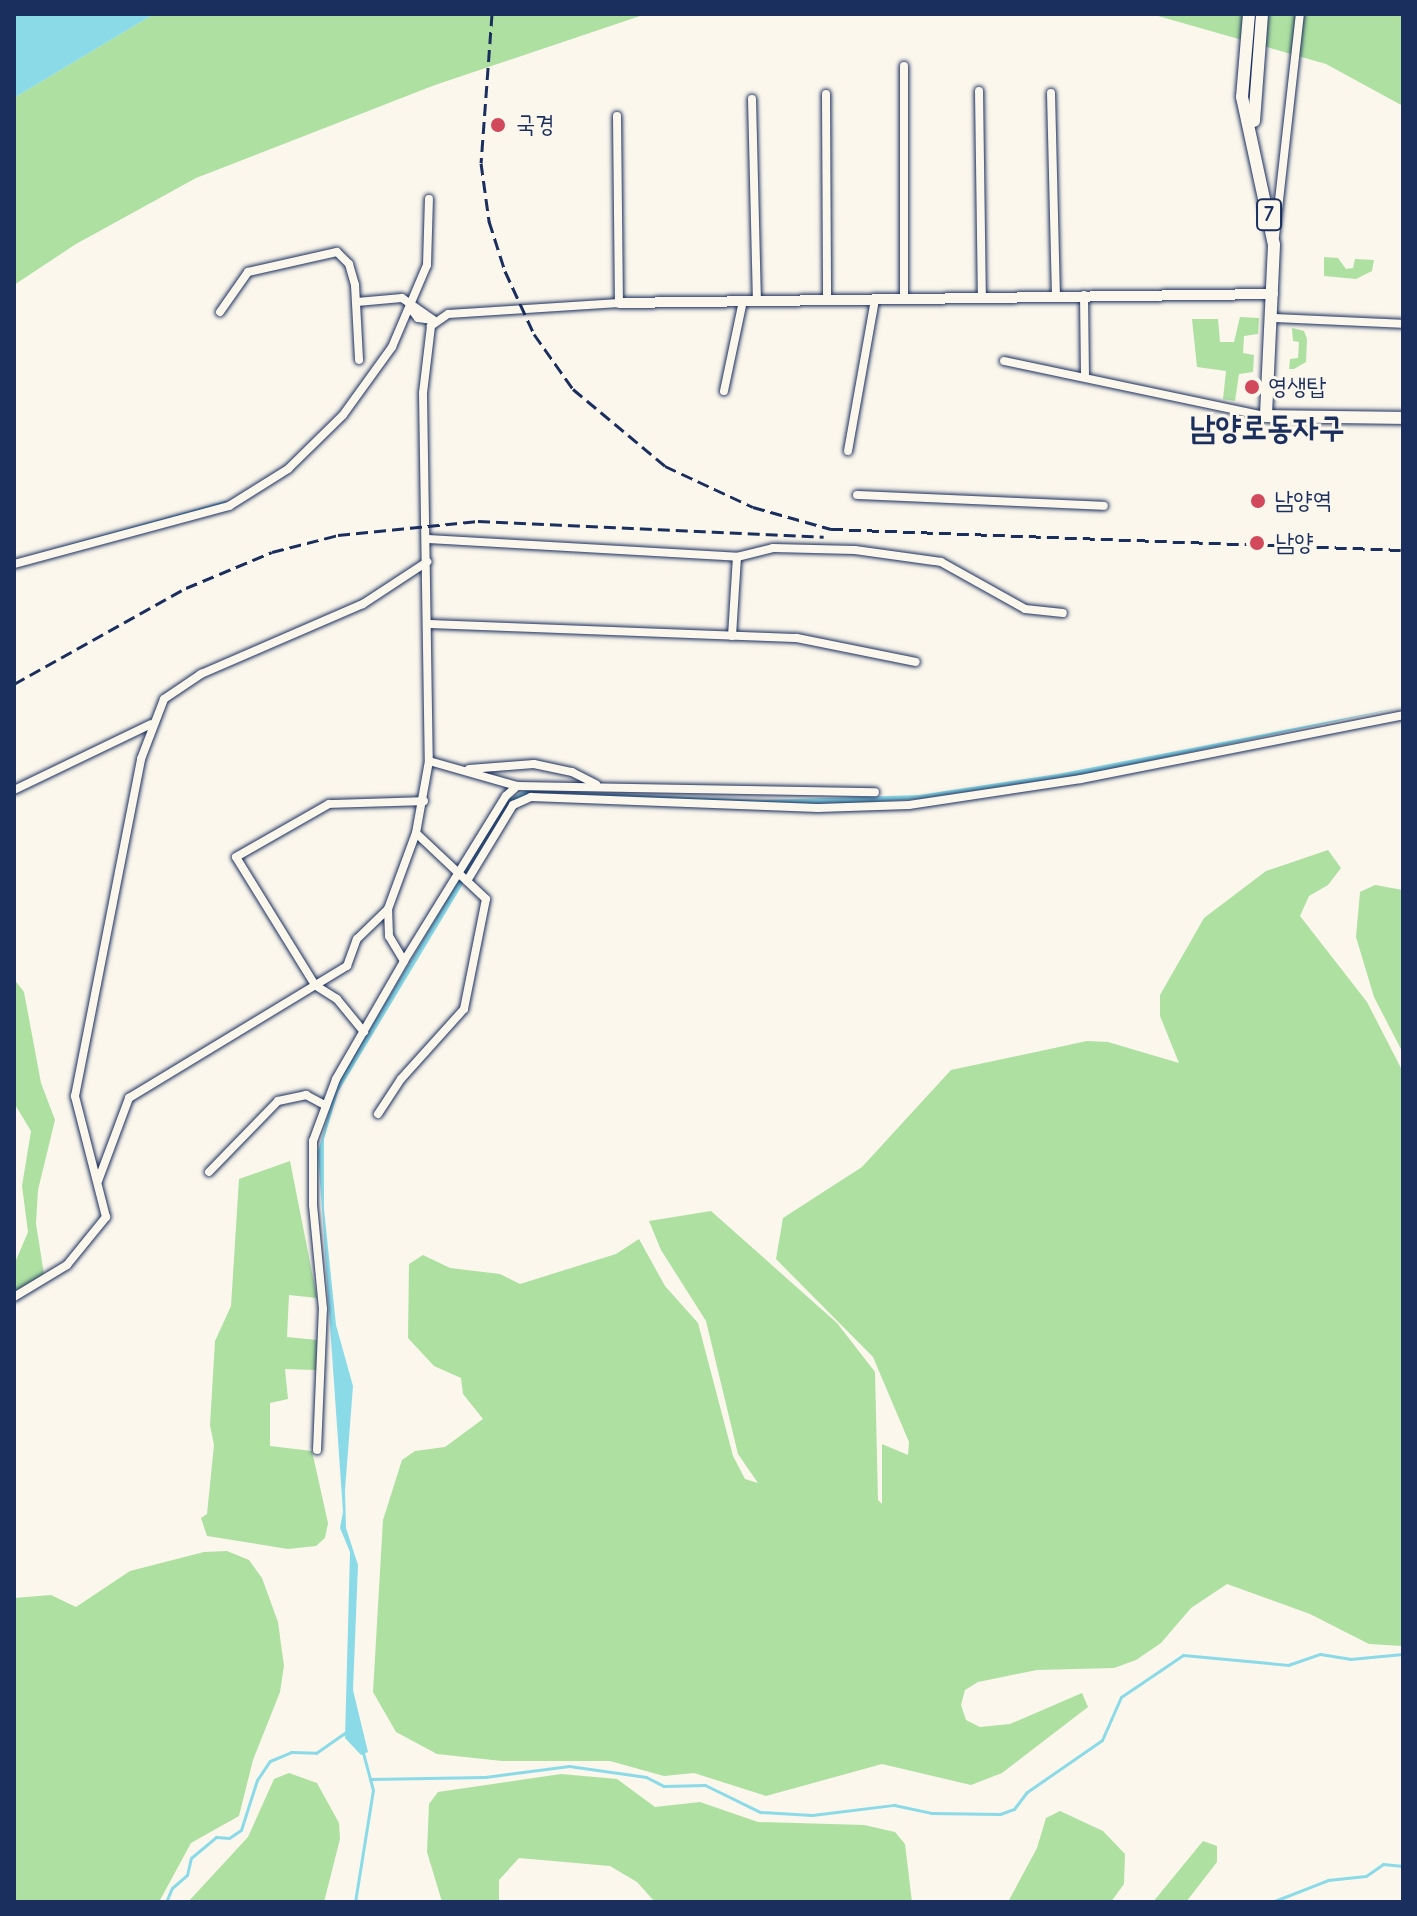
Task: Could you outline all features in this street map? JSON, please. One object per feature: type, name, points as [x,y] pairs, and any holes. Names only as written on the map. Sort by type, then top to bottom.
[{"type":"main road","points":[[1249,14],[1249,82]]},
{"type":"main road","points":[[1249,82],[1262,14]]},
{"type":"main road","name":"7","points":[[1249,82],[1254,137],[1274,245],[1273,318],[1266,416]]},
{"type":"main road","points":[[1266,416],[1403,418]]},
{"type":"street","points":[[1274,245],[1300,14]]},
{"type":"street","points":[[904,66],[904,298]]},
{"type":"street","points":[[979,91],[982,297]]},
{"type":"street","points":[[1051,93],[1056,296]]},
{"type":"street","points":[[826,94],[827,300]]},
{"type":"street","points":[[752,99],[757,301]]},
{"type":"street","points":[[617,116],[619,303]]},
{"type":"street","points":[[14,564],[229,506],[254,495],[343,415],[371,381],[411,309],[427,265],[429,199]]},
{"type":"street","points":[[220,312],[248,272],[337,252],[349,264],[357,302],[359,360]]},
{"type":"street","points":[[357,302],[402,298],[418,318],[433,320],[448,314],[619,303],[1273,294]]},
{"type":"street","points":[[1084,295],[1085,376]]},
{"type":"street","points":[[848,451],[875,299]]},
{"type":"street","points":[[724,391],[743,301]]},
{"type":"street","points":[[1273,318],[1403,324]]},
{"type":"street","points":[[404,961],[389,936],[388,909],[416,833],[429,761],[428,539],[423,393],[433,320]]},
{"type":"street","points":[[1004,361],[1266,416]]},
{"type":"street","points":[[857,495],[1104,506]]},
{"type":"street","points":[[428,539],[737,557],[773,548],[855,550],[941,562],[1025,609],[1063,613]]},
{"type":"street","points":[[732,636],[737,557]]},
{"type":"street","points":[[14,1297],[56,1274],[101,1227],[106,1217],[75,1096],[152,723],[164,699],[181,684],[363,604],[427,562]]},
{"type":"street","points":[[427,624],[797,638],[916,662]]},
{"type":"street","points":[[317,1450],[323,1309],[312,1176],[323,1104],[404,961],[513,805],[531,797],[818,808],[909,805],[1081,779],[1403,715]]},
{"type":"street","points":[[14,790],[152,723]]},
{"type":"street","points":[[429,761],[468,769],[517,786],[875,792]]},
{"type":"street","points":[[468,769],[510,764],[556,767],[600,786]]},
{"type":"street","points":[[463,878],[517,786]]},
{"type":"street","points":[[364,1032],[337,999],[315,985],[236,857],[329,804],[424,801]]},
{"type":"street","points":[[378,1114],[401,1079],[464,1009],[486,899],[416,833]]},
{"type":"street","points":[[98,1182],[129,1098],[347,966],[357,939],[388,909]]},
{"type":"street","points":[[209,1172],[278,1101],[306,1095],[323,1104]]},
{"type":"green space","points":[[154,14],[646,14],[435,85],[196,178],[76,244],[14,285],[14,98]]},
{"type":"green space","points":[[1151,14],[1403,14],[1403,106],[1326,64]]},
{"type":"green space","points":[[1324,257],[1338,258],[1346,269],[1353,268],[1355,259],[1374,260],[1372,271],[1356,279],[1324,276]]},
{"type":"green space","points":[[1240,317],[1259,318],[1258,334],[1244,336],[1243,353],[1254,355],[1253,372],[1239,374],[1235,401],[1223,399],[1226,371],[1197,367],[1192,319],[1218,319],[1220,342],[1234,342]]},
{"type":"green space","points":[[1292,328],[1304,331],[1307,339],[1306,362],[1289,369],[1290,359],[1298,358],[1299,342],[1293,341]]},
{"type":"green space","points":[[1328,850],[1341,868],[1328,885],[1309,896],[1300,916],[1367,1002],[1403,1072],[1403,1646],[1369,1644],[1310,1614],[1227,1584],[1191,1608],[1161,1643],[1136,1660],[1114,1668],[1037,1670],[978,1682],[965,1690],[961,1705],[966,1720],[980,1727],[1010,1724],[1082,1693],[1088,1707],[1002,1773],[971,1785],[882,1764],[766,1796],[694,1773],[664,1776],[610,1761],[502,1761],[437,1754],[396,1732],[373,1692],[383,1520],[402,1460],[415,1451],[445,1447],[483,1419],[463,1394],[461,1378],[434,1366],[408,1338],[409,1264],[423,1255],[450,1268],[500,1274],[520,1284],[616,1254],[639,1239],[665,1286],[698,1323],[733,1456],[745,1479],[758,1483],[738,1454],[706,1321],[661,1250],[649,1221],[711,1211],[837,1323],[875,1372],[878,1500],[882,1504],[882,1444],[908,1455],[909,1442],[873,1357],[776,1259],[783,1218],[862,1167],[951,1070],[1087,1041],[1108,1042],[1179,1063],[1160,1016],[1160,995],[1204,918],[1266,871]]},
{"type":"green space","points":[[1375,885],[1403,890],[1403,1053],[1374,997],[1356,937],[1360,892]]},
{"type":"green space","points":[[14,979],[24,992],[41,1083],[55,1120],[38,1190],[36,1224],[44,1274],[14,1292],[14,1265],[28,1232],[22,1186],[31,1131],[14,1103]]},
{"type":"green space","points":[[290,1161],[317,1298],[289,1295],[287,1337],[317,1340],[316,1370],[285,1369],[288,1399],[270,1403],[270,1446],[312,1451],[328,1523],[325,1538],[316,1546],[288,1549],[207,1536],[201,1518],[207,1514],[214,1445],[210,1425],[215,1341],[231,1306],[239,1179]]},
{"type":"green space","points":[[227,1551],[249,1560],[262,1578],[278,1622],[284,1666],[280,1692],[253,1760],[239,1816],[191,1843],[159,1902],[14,1902],[14,1598],[51,1595],[76,1607],[130,1571],[204,1552]]},
{"type":"green space","points":[[289,1773],[317,1783],[339,1823],[340,1839],[324,1902],[188,1902],[248,1837],[274,1779]]},
{"type":"green space","points":[[561,1774],[617,1779],[655,1807],[700,1802],[758,1822],[864,1825],[895,1832],[905,1844],[912,1902],[655,1902],[637,1882],[610,1866],[519,1858],[499,1880],[499,1902],[442,1902],[427,1852],[429,1804],[438,1792]]},
{"type":"green space","points":[[1060,1811],[1103,1831],[1125,1854],[1124,1884],[1111,1902],[1008,1902],[1037,1848],[1046,1818]]},
{"type":"green space","points":[[1203,1841],[1217,1846],[1217,1862],[1186,1902],[1153,1902]]},
{"type":"water","points":[[14,14],[154,14],[14,98]]},
{"type":"water","points":[[1403,707],[1092,773],[919,799],[820,805],[555,793],[520,799],[496,829],[338,1092],[324,1139],[324,1209],[336,1325],[353,1386],[345,1490],[346,1528],[358,1565],[353,1690],[368,1752],[361,1755],[345,1738],[350,1552],[340,1528],[343,1512],[318,1152],[336,1086],[506,801],[526,790],[759,800],[919,795],[1058,774]]},
{"type":"waterway","points":[[60,548],[225,502]]},
{"type":"waterway","points":[[371,1779],[485,1777],[569,1766],[646,1777],[664,1786],[705,1785],[760,1812],[812,1815],[894,1805],[931,1813],[1000,1814],[1014,1809],[1027,1792],[1102,1740],[1121,1697],[1183,1655],[1288,1665],[1320,1654],[1350,1659],[1403,1654]]},
{"type":"waterway","points":[[166,1902],[172,1888],[187,1875],[191,1858],[216,1837],[229,1838],[241,1830],[257,1780],[270,1761],[291,1752],[316,1753],[347,1731]]},
{"type":"waterway","points":[[355,1902],[373,1790],[363,1753]]},
{"type":"waterway","points":[[1272,1902],[1328,1880],[1366,1876],[1383,1864],[1403,1866]]},
{"type":"railway","points":[[492,14],[481,163],[489,221],[505,271],[534,334],[573,389],[665,466],[753,507],[831,529],[1403,550]]},
{"type":"railway","points":[[14,684],[186,588],[272,552],[338,535],[478,521],[824,537]]},
{"type":"place","name":"국경","points":[[498,125]]},
{"type":"place","name":"영생탑","points":[[1252,387]]},
{"type":"place","name":"남양역","points":[[1258,501]]},
{"type":"place","name":"남양","points":[[1257,543]]},
{"type":"district","name":"남양로동자구","points":[[1267,428]]}]
